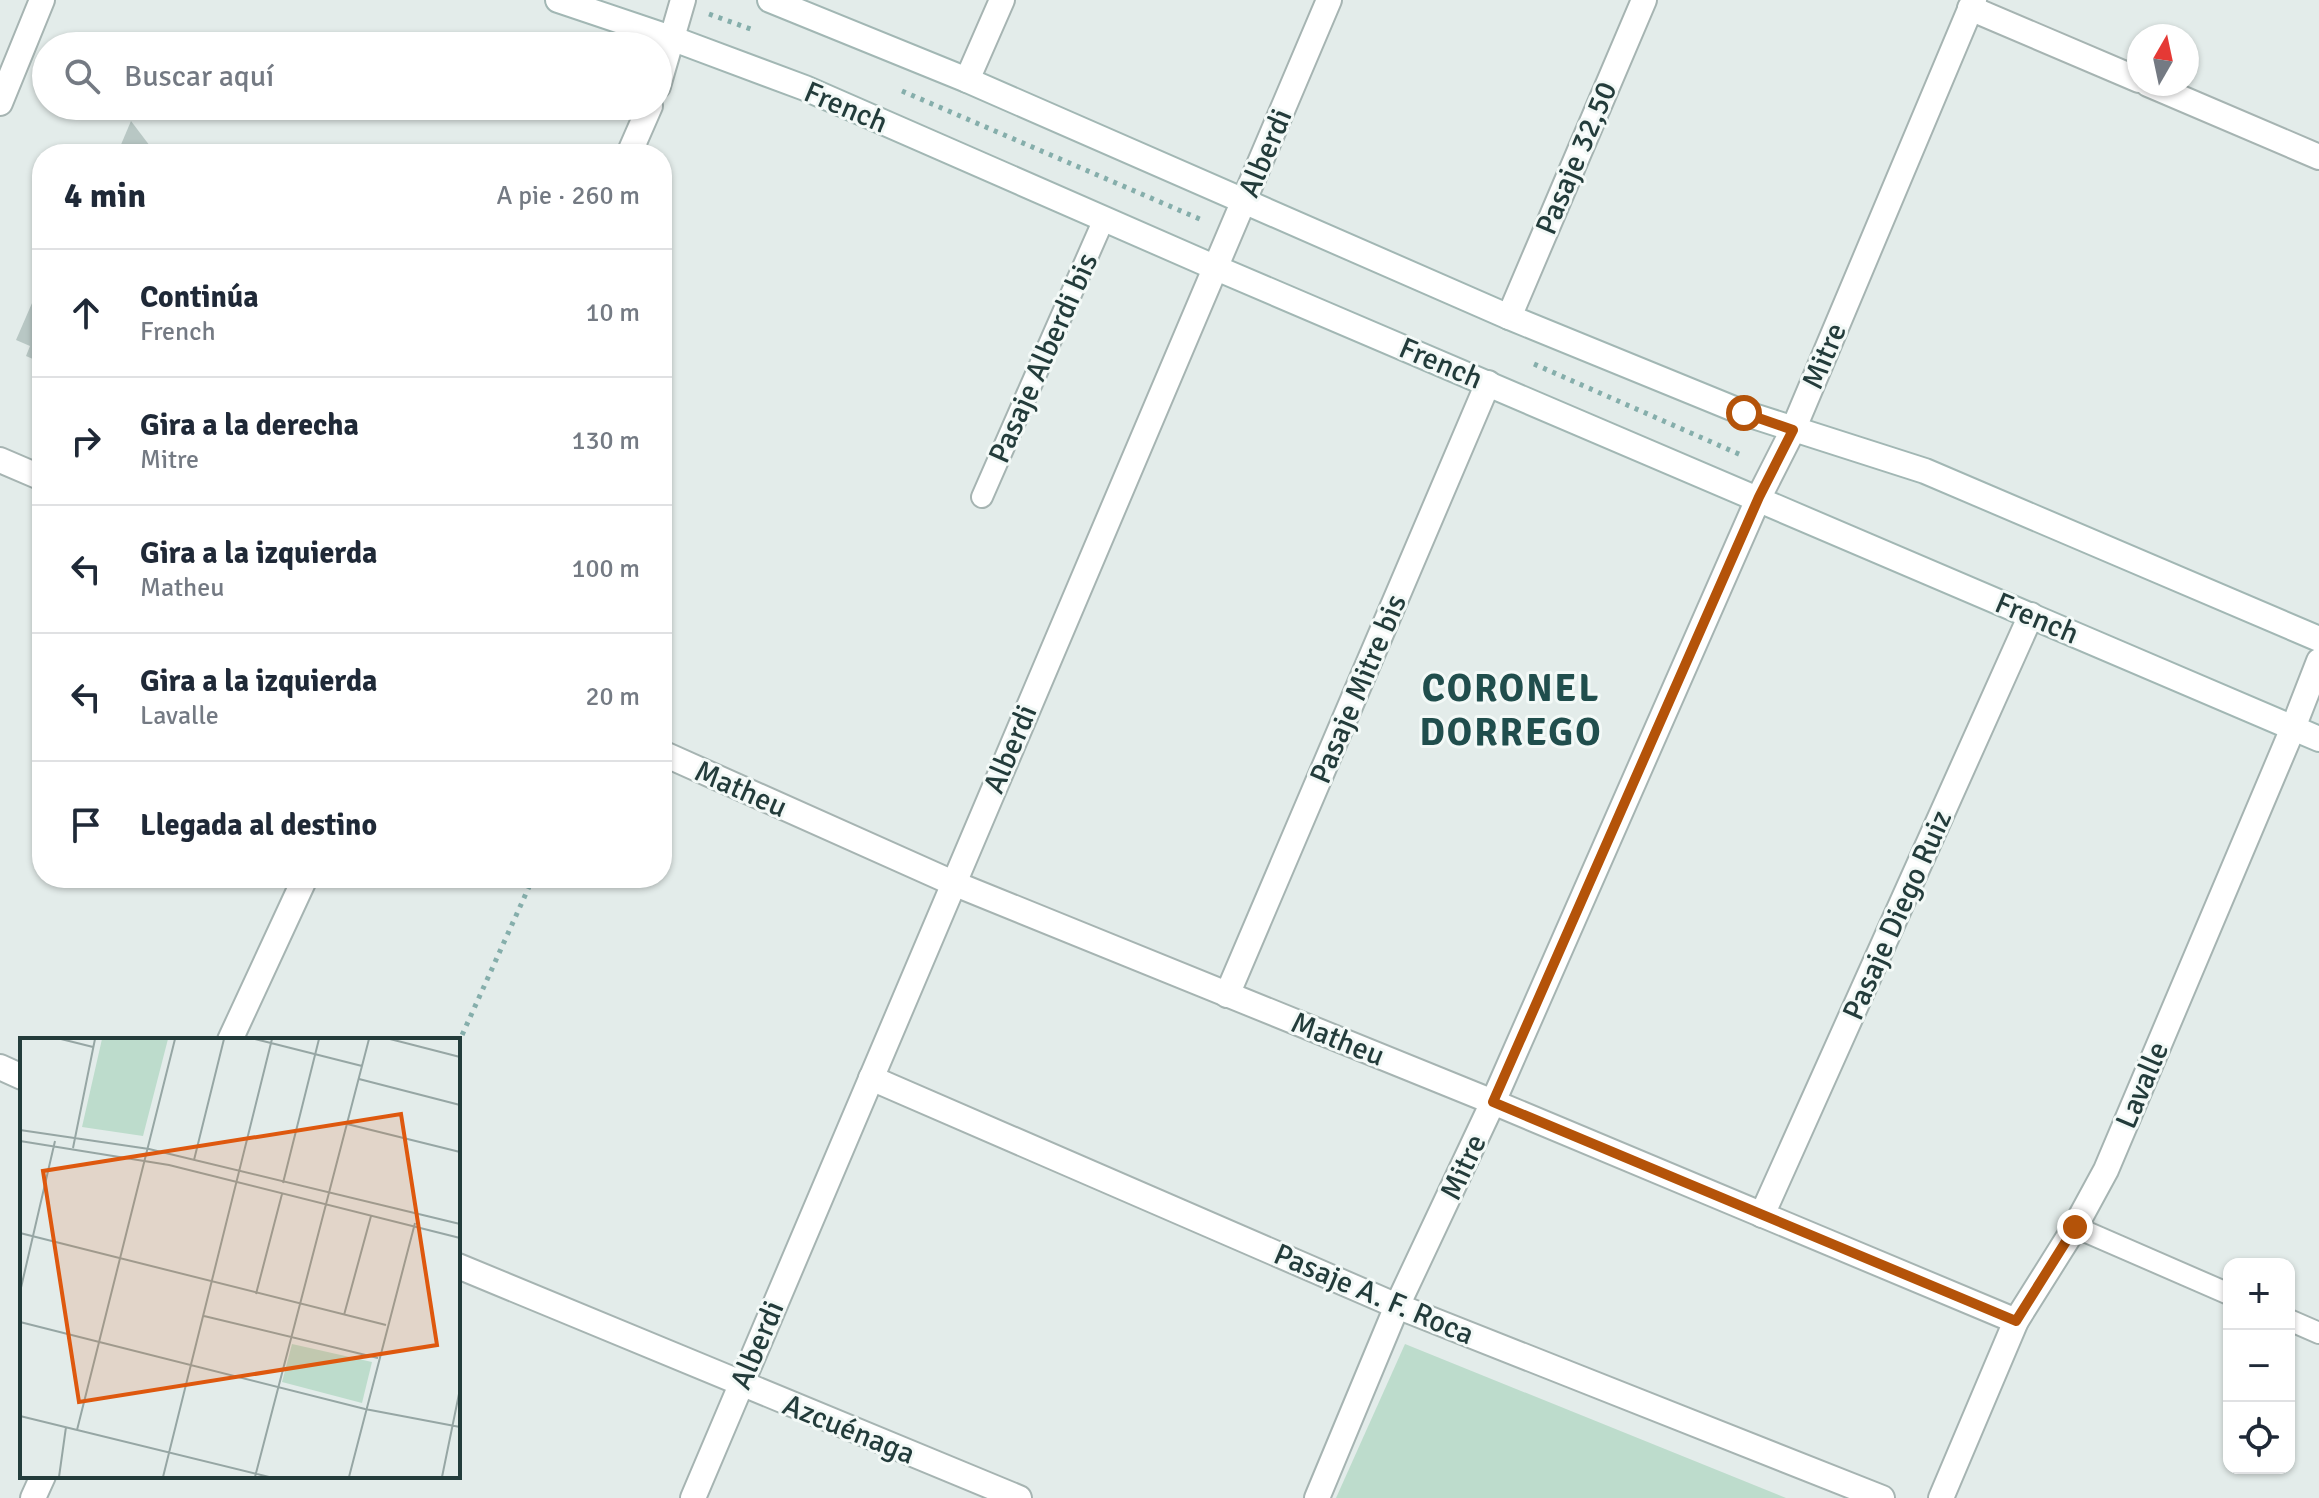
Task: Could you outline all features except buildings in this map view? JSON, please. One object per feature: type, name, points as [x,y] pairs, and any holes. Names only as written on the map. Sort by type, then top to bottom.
[{"type":"street","points":[[0,103],[42,0]]},
{"type":"street","name":"French","points":[[558,0],[653,32]]},
{"type":"street","points":[[672,35],[683,0]]},
{"type":"street","points":[[770,0],[967,80],[1509,317],[1744,413],[1925,471],[2319,639]]},
{"type":"street","points":[[967,80],[1002,0]]},
{"type":"street","name":"Alberdi","points":[[693,1498],[1329,0]]},
{"type":"street","name":"Pasaje 32,50","points":[[1509,317],[1644,0]]},
{"type":"street","points":[[1972,4],[2127,75]]},
{"type":"street","name":"Mitre","points":[[1317,1498],[1397,1306],[1493,1102],[1759,497],[1793,430],[1972,4]]},
{"type":"street","name":"French","points":[[672,38],[805,88],[1214,267],[1759,497],[2319,739]]},
{"type":"street","points":[[2176,96],[2319,157]]},
{"type":"street","points":[[633,144],[644,120]]},
{"type":"street","name":"Pasaje Mitre bis","points":[[1227,995],[1488,383]]},
{"type":"street","points":[[0,460],[32,474]]},
{"type":"street","name":"Pasaje Diego Ruiz","points":[[1762,1215],[2031,615]]},
{"type":"street","name":"Lavalle","points":[[1946,1496],[2016,1321],[2075,1227],[2106,1170],[2319,661]]},
{"type":"street","name":"Matheu","points":[[672,757],[953,883],[1493,1102],[2016,1321]]},
{"type":"street","points":[[231,1038],[300,888]]},
{"type":"street","points":[[0,1067],[20,1076]]},
{"type":"street","name":"Pasaje A. F. Roca","points":[[871,1078],[1397,1306],[1882,1498]]},
{"type":"street","name":"Azcuénaga","points":[[460,1267],[1019,1498]]},
{"type":"street","points":[[33,1498],[42,1478]]},
{"type":"lane","name":"Pasaje Alberdi bis","points":[[982,497],[1104,219]]},
{"type":"lane","points":[[2075,1227],[2223,1291]]},
{"type":"lane","points":[[2295,1323],[2319,1333]]},
{"type":"path","points":[[460,1040],[528,888]]},
{"type":"green space","points":[[1405,1344],[1786,1498],[1336,1498]]},
{"type":"district","name":"CORONEL DORREGO","points":[[1511,710]]},
{"type":"route","points":[[1744,413],[1793,430],[1759,497],[1493,1102],[2016,1321],[2075,1227]]}]
